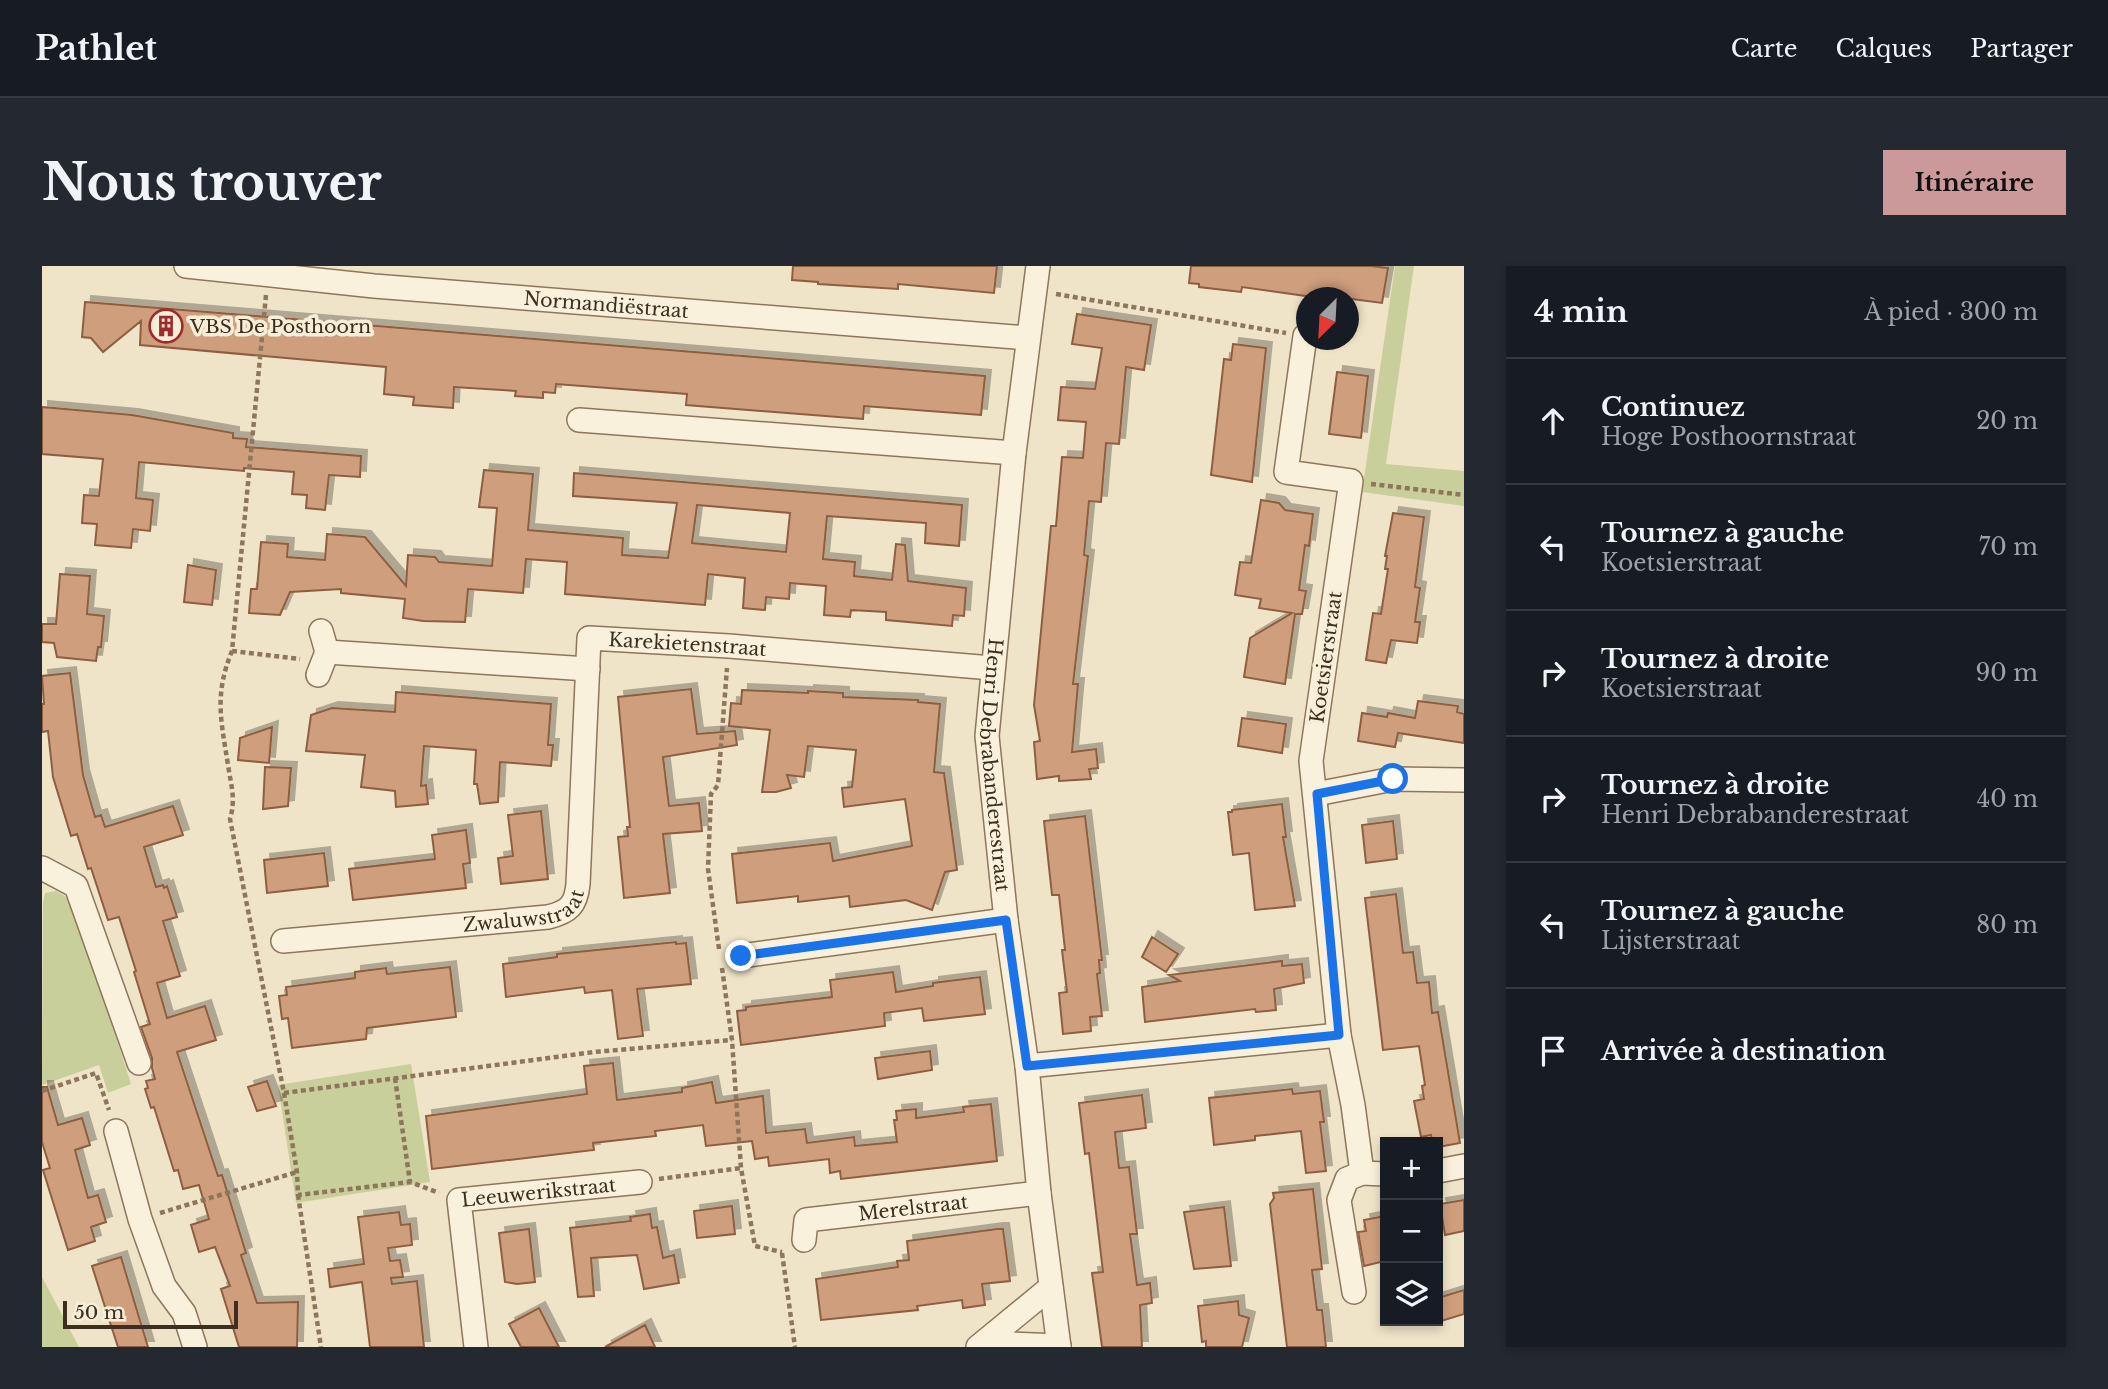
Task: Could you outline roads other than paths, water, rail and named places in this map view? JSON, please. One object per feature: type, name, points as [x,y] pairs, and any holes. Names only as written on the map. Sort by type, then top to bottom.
[{"type":"street","name":"Normandiëstraat","points":[[186,266],[268,274],[374,276],[1028,338]]},
{"type":"street","name":"Henri Debrabanderestraat","points":[[1038,266],[1014,453],[987,736],[1006,920],[1027,1066],[1039,1193],[1059,1346]]},
{"type":"street","name":"Koetsierstraat","points":[[1303,350],[1286,472],[1351,481],[1311,761],[1317,794],[1339,1035],[1353,1105],[1362,1173]]},
{"type":"street","points":[[579,420],[1014,453]]},
{"type":"street","name":"Karekietenstraat","points":[[322,655],[588,669],[589,638],[729,646],[992,668]]},
{"type":"street","name":"Zwaluwstraat","points":[[283,941],[548,917],[571,909],[577,899],[588,669]]},
{"type":"street","points":[[1317,794],[1393,779],[1464,780]]},
{"type":"street","points":[[42,868],[76,886],[139,1063]]},
{"type":"street","points":[[741,956],[1006,920]]},
{"type":"street","points":[[1027,1066],[1339,1035]]},
{"type":"street","points":[[116,1131],[140,1219],[164,1286],[184,1313],[195,1347]]},
{"type":"street","points":[[1443,1170],[1464,1166]]},
{"type":"street","points":[[1354,1292],[1339,1200],[1347,1179],[1362,1173],[1380,1174]]},
{"type":"street","name":"Leeuwerikstraat","points":[[476,1347],[459,1200],[639,1182]]},
{"type":"street","name":"Merelstraat","points":[[804,1240],[806,1220],[1039,1193]]},
{"type":"street","points":[[978,1347],[1051,1287]]},
{"type":"street","points":[[989,1347],[1012,1344],[1059,1346]]},
{"type":"place","name":"VBS De Posthoorn","points":[[166,326]]}]
